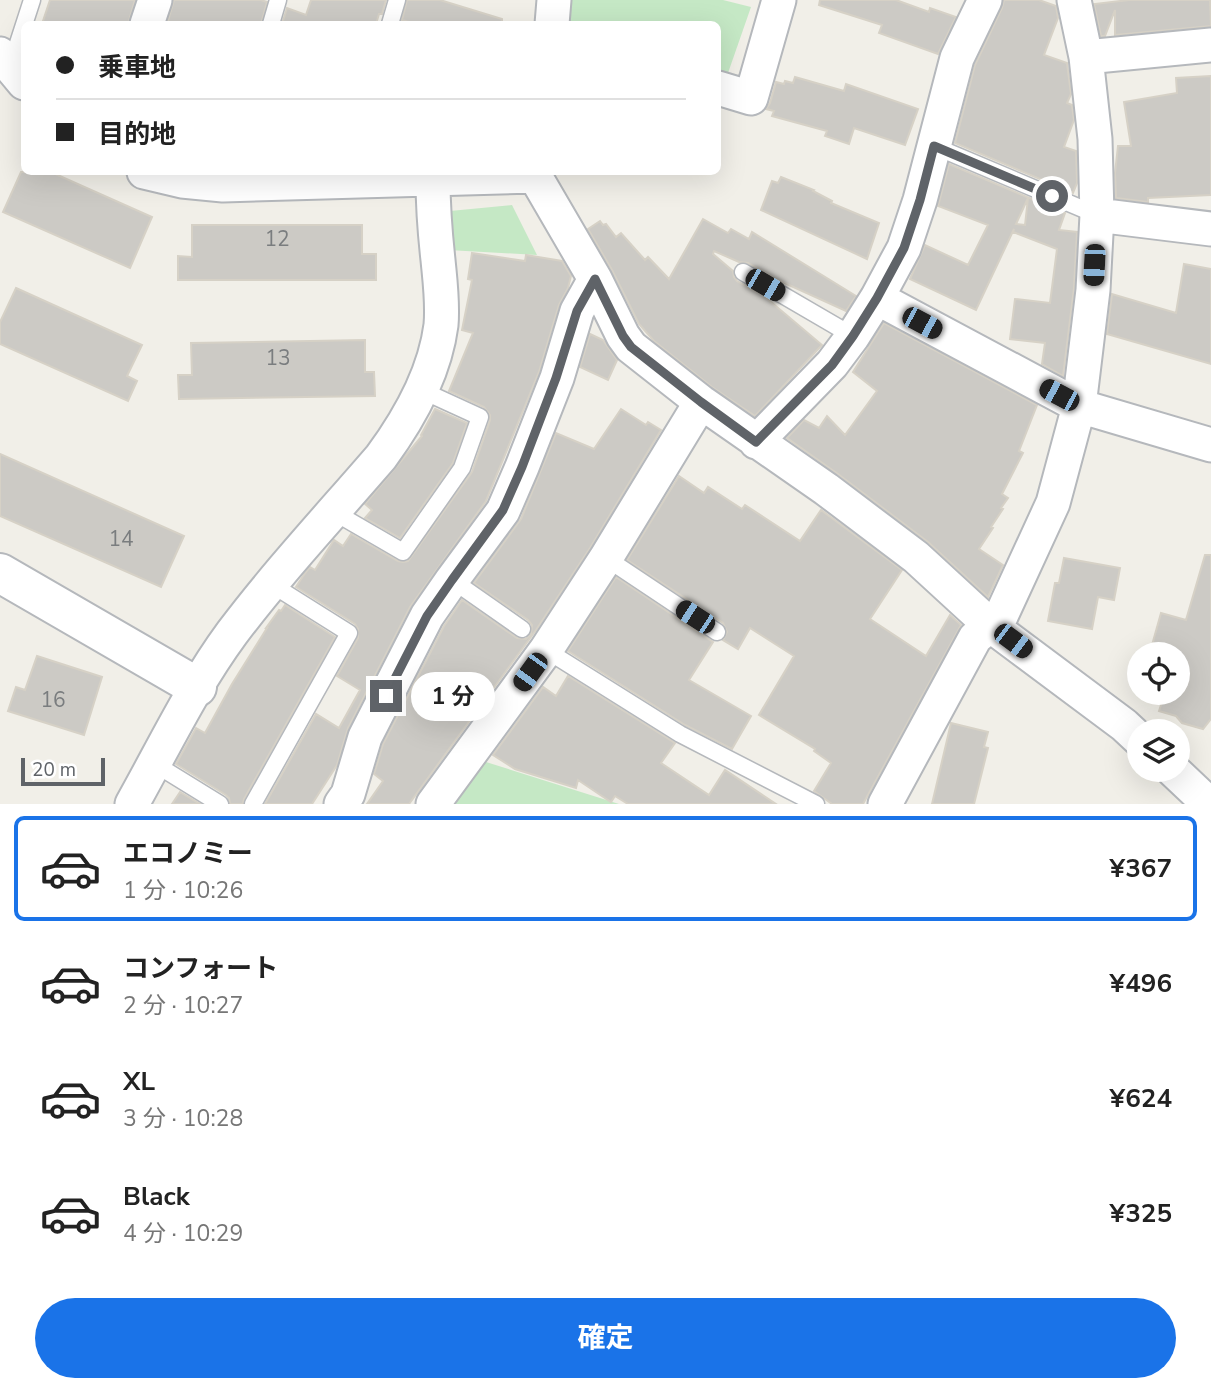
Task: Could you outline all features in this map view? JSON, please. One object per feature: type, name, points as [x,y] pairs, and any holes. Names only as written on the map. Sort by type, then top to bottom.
[{"type":"street","points":[[149,21],[155,0]]},
{"type":"street","points":[[552,21],[554,0]]},
{"type":"street","points":[[721,89],[751,98],[779,0]]},
{"type":"street","points":[[885,804],[975,638],[1001,616],[1053,503],[1079,406],[1093,290],[1097,215],[1095,139],[1086,57],[1074,0]]},
{"type":"street","points":[[756,442],[832,365],[877,298],[904,248],[920,200],[957,58],[977,2]]},
{"type":"street","points":[[1086,57],[1211,45]]},
{"type":"street","points":[[157,175],[182,181],[349,177],[433,179],[515,175]]},
{"type":"street","points":[[537,175],[631,347],[701,402],[826,489],[916,557],[990,625],[1127,727]]},
{"type":"street","points":[[132,804],[197,687],[231,634],[387,449],[421,390],[434,356],[441,325],[433,179]]},
{"type":"street","points":[[1097,215],[1211,229]]},
{"type":"street","points":[[341,804],[348,794],[365,737],[427,616],[503,510],[556,378],[577,311],[595,279]]},
{"type":"street","points":[[877,298],[1079,406],[1211,445]]},
{"type":"street","points":[[433,804],[534,640],[606,558],[701,402]]},
{"type":"street","points":[[0,573],[197,687]]},
{"type":"street","points":[[1186,782],[1209,804]]},
{"type":"lane","points":[[26,21],[32,0]]},
{"type":"lane","points":[[272,21],[278,0]]},
{"type":"lane","points":[[391,21],[397,0]]},
{"type":"lane","points":[[12,67],[21,37]]},
{"type":"lane","points":[[934,146],[1097,215]]},
{"type":"lane","points":[[743,272],[853,336]]},
{"type":"lane","points":[[334,512],[403,552],[462,468],[480,417],[421,390]]},
{"type":"lane","points":[[606,558],[717,632]]},
{"type":"lane","points":[[452,580],[534,640],[680,734],[816,804]]},
{"type":"lane","points":[[253,804],[349,633],[271,584]]},
{"type":"lane","points":[[155,764],[220,804]]},
{"type":"green space","points":[[565,0],[723,0],[751,7],[728,73],[721,71],[721,21],[563,21]]},
{"type":"green space","points":[[512,205],[537,255],[448,250],[450,211]]},
{"type":"green space","points":[[486,762],[619,804],[452,804]]},
{"type":"building","points":[[50,0],[135,0],[129,21],[43,21]]},
{"type":"building","points":[[174,0],[267,2],[262,21],[168,21]]},
{"type":"building","points":[[311,0],[386,0],[377,21],[283,21],[287,8],[306,15]]},
{"type":"building","points":[[407,0],[440,0],[502,21],[406,21],[402,20]]},
{"type":"building","points":[[820,0],[896,0],[929,12],[930,8],[956,17],[938,54],[879,33],[882,25],[819,5]]},
{"type":"building","points":[[1004,0],[1039,0],[1056,6],[1058,18],[1044,55],[1067,63],[1071,94],[1067,103],[1072,105],[1074,120],[1064,147],[1076,151],[1077,183],[1073,193],[955,143],[975,65]]},
{"type":"building","points":[[1129,0],[1210,0],[1211,26],[1115,35],[1115,10],[1105,36],[1101,36],[1094,4]]},
{"type":"building","points":[[1211,76],[1211,195],[1148,198],[1148,202],[1116,198],[1118,146],[1131,146],[1124,102],[1177,93],[1176,78]]},
{"type":"building","points":[[795,77],[844,91],[846,84],[918,109],[905,145],[854,128],[849,144],[825,136],[827,131],[772,116],[774,111],[766,109],[776,82],[793,83]]},
{"type":"building","points":[[949,164],[1065,213],[1059,230],[1077,232],[1074,288],[1063,376],[1042,364],[1045,343],[1010,339],[1015,299],[1050,303],[1057,249],[1013,232],[1014,229],[976,310],[910,279],[925,245],[968,265],[988,225],[938,206]],"holes":[[[1028,198],[1025,225],[1016,224]]]},
{"type":"building","points":[[21,172],[21,175],[58,175],[152,217],[130,268],[3,212]]},
{"type":"building","points":[[781,177],[814,190],[832,201],[831,203],[879,223],[867,259],[761,210],[772,181],[778,183]]},
{"type":"building","points":[[703,219],[728,233],[731,229],[749,239],[752,232],[856,296],[846,311],[748,263],[714,251],[713,254],[733,271],[737,281],[764,296],[822,345],[755,416],[712,387],[654,341],[639,324],[588,229],[600,221],[603,225],[606,224],[616,237],[621,233],[645,260],[648,257],[669,279]]},
{"type":"building","points":[[192,225],[362,225],[362,254],[376,254],[376,280],[178,280],[178,256],[192,257]]},
{"type":"building","points":[[472,253],[525,261],[526,255],[562,261],[571,276],[559,305],[539,372],[486,501],[410,607],[348,728],[337,765],[312,804],[265,804],[316,714],[339,728],[360,690],[337,676],[358,638],[355,624],[296,587],[310,567],[315,570],[334,540],[343,546],[351,534],[398,561],[408,561],[472,472],[490,415],[484,407],[449,391],[473,333],[462,330],[472,280],[468,279]]},
{"type":"building","points":[[1184,264],[1211,269],[1211,364],[1107,334],[1112,294],[1176,313]]},
{"type":"building","points":[[16,288],[142,345],[127,376],[137,381],[128,401],[0,344],[0,322]]},
{"type":"building","points":[[884,323],[1037,405],[1019,451],[1023,453],[1002,494],[1008,498],[979,549],[1003,565],[988,597],[928,542],[787,438],[804,420],[819,428],[827,416],[845,435],[877,391],[853,372]]},
{"type":"building","points":[[590,334],[603,340],[617,360],[608,380],[580,367]]},
{"type":"building","points":[[365,340],[365,372],[374,372],[375,396],[179,399],[178,375],[192,375],[191,343]]},
{"type":"building","points":[[435,409],[467,423],[453,463],[400,538],[365,518],[372,510],[365,504],[422,436]]},
{"type":"building","points":[[621,409],[646,425],[648,422],[661,430],[590,548],[536,630],[409,804],[367,804],[383,781],[374,774],[383,744],[444,626],[462,600],[517,638],[526,639],[531,634],[532,625],[528,620],[474,583],[521,519],[556,433],[594,449]]},
{"type":"building","points":[[0,454],[184,536],[161,587],[0,516]]},
{"type":"building","points":[[679,476],[704,493],[708,487],[742,509],[745,505],[800,541],[821,510],[902,570],[870,619],[926,656],[950,615],[961,625],[863,804],[832,804],[814,791],[831,763],[814,751],[815,749],[759,715],[794,656],[750,628],[738,649],[723,640],[727,632],[723,623],[627,560]]},
{"type":"building","points":[[1205,555],[1211,555],[1211,719],[1203,729],[1190,725],[1190,719],[1179,719],[1159,711],[1161,705],[1190,705],[1190,642],[1153,642],[1161,613],[1186,620]]},
{"type":"building","points":[[1064,558],[1120,568],[1114,600],[1098,597],[1092,629],[1048,621],[1055,583],[1059,583]]},
{"type":"building","points":[[616,577],[713,642],[689,680],[751,716],[732,749],[685,725],[568,651]]},
{"type":"building","points":[[285,605],[335,637],[243,804],[230,804],[226,795],[176,764],[196,728],[205,733],[266,628]]},
{"type":"building","points":[[37,656],[102,677],[84,735],[8,711],[16,687],[25,690]]},
{"type":"building","points":[[568,676],[675,743],[661,763],[709,795],[725,770],[776,804],[628,804],[615,796],[611,802],[578,780],[576,788],[515,769],[493,755],[543,687],[556,696]]},
{"type":"building","points":[[951,723],[988,732],[984,747],[988,748],[974,804],[932,804]]},
{"type":"building","points":[[180,792],[200,804],[172,804]]},
{"type":"route","points":[[386,696],[427,616],[503,510],[556,378],[577,311],[595,279],[631,347],[756,442],[832,365],[877,298],[904,248],[934,146],[1052,196]]}]
